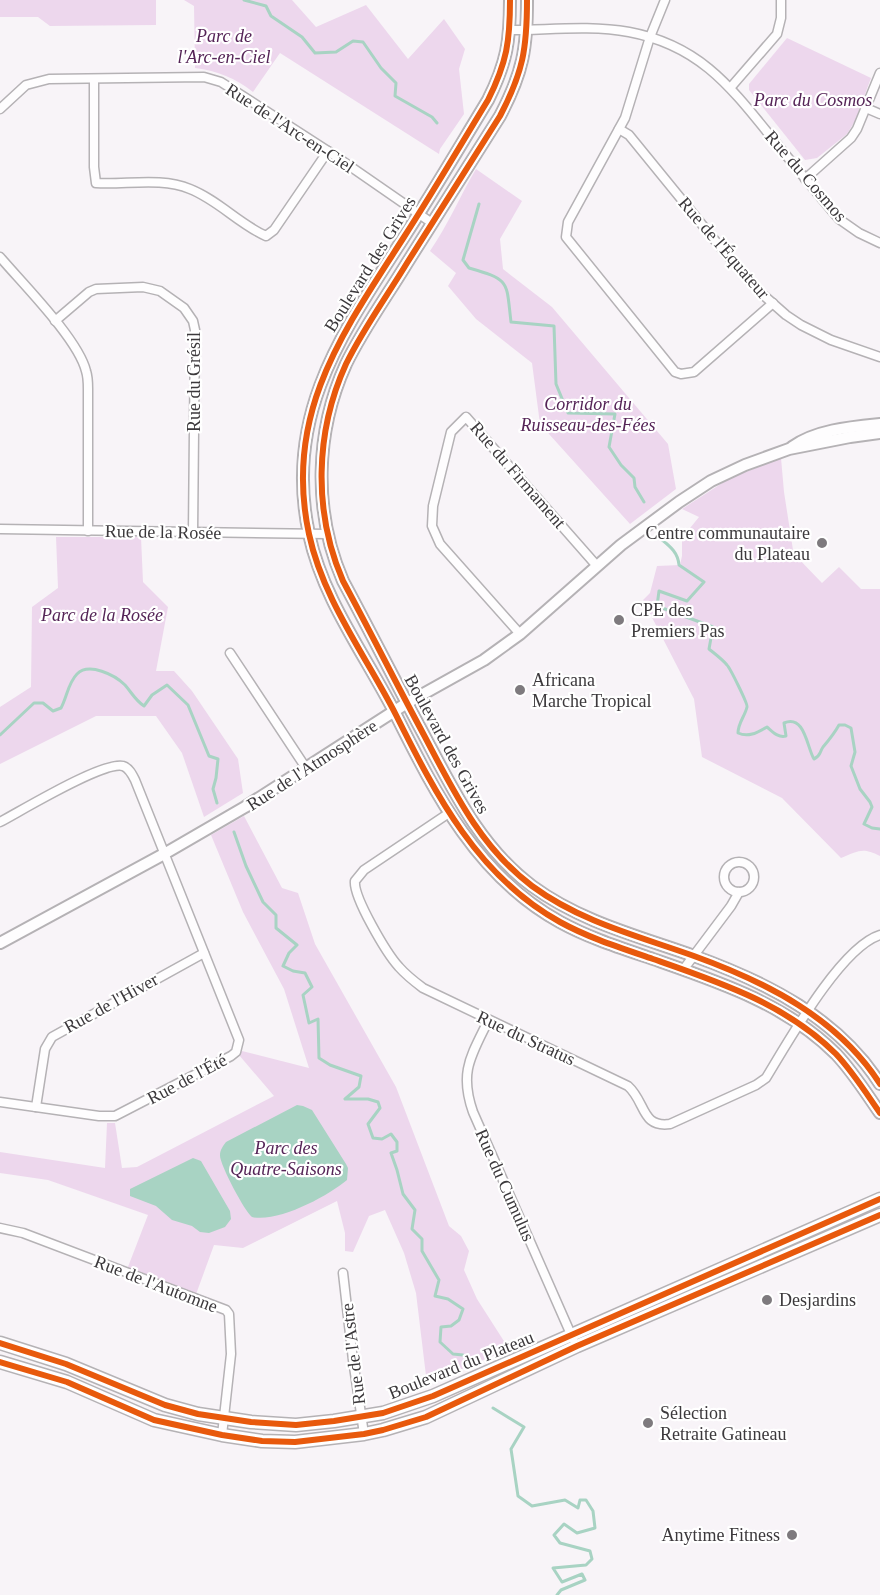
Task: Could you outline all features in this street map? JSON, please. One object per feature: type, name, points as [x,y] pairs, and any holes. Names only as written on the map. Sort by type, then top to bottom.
[{"type":"main road","name":"Boulevard du Plateau","points":[[0,1362],[67,1382],[154,1420],[222,1436],[295,1442],[364,1434],[426,1417],[574,1341],[880,1199]]},
{"type":"main road","name":"Boulevard du Plateau","points":[[0,1343],[74,1367],[165,1405],[224,1419],[297,1425],[360,1417],[383,1413],[433,1396],[515,1359],[574,1341],[880,1215]]},
{"type":"main road","points":[[36,1372],[41,1356]]},
{"type":"street","name":"Boulevard des Grives","points":[[510,0],[510,30],[501,74],[488,100],[352,319],[321,378],[310,415],[303,475],[309,534],[323,578],[342,620],[449,813],[481,858],[501,879],[537,908],[587,936],[769,1004],[799,1023],[837,1056],[880,1113]]},
{"type":"street","name":"Boulevard des Grives","points":[[527,0],[526,49],[513,90],[500,116],[353,351],[339,384],[329,415],[322,459],[322,497],[327,534],[343,581],[461,805],[489,846],[514,871],[544,895],[605,926],[694,956],[765,986],[808,1010],[844,1041],[878,1077]]},
{"type":"street","points":[[665,0],[619,129],[568,222],[566,237],[675,372],[681,374],[694,372],[773,303]]},
{"type":"street","points":[[731,87],[777,34],[781,18],[781,0]]},
{"type":"street","name":"Rue du Cosmos","points":[[510,30],[602,29],[650,37],[693,57],[731,87],[839,219],[859,233],[880,243]]},
{"type":"street","points":[[805,178],[851,138],[880,73]]},
{"type":"street","name":"Rue de l'Arc-en-Ciel","points":[[1,106],[26,86],[49,79],[204,77],[221,82],[432,223]]},
{"type":"street","points":[[94,79],[96,183],[165,183],[188,188],[209,198],[256,232],[266,236],[274,231],[328,152]]},
{"type":"street","points":[[866,108],[880,114]]},
{"type":"street","name":"Rue de l'Équateur","points":[[619,129],[629,135],[760,293],[786,315],[817,333],[880,357]]},
{"type":"street","points":[[0,257],[55,321],[82,360],[88,378],[88,531]]},
{"type":"street","name":"Rue du Grésil","points":[[55,321],[89,292],[105,288],[152,288],[160,291],[189,314],[195,330],[193,533]]},
{"type":"street","name":"Rue du Firmament","points":[[520,634],[440,544],[432,526],[433,506],[447,444],[451,432],[466,417],[597,566]]},
{"type":"street","name":"Rue de l'Atmosphère","points":[[789,449],[806,437],[841,429],[880,424]]},
{"type":"street","name":"Rue de l'Atmosphère","points":[[0,943],[245,807],[407,703],[484,660],[520,634],[621,544],[695,490],[745,465],[789,449],[850,436],[880,434]]},
{"type":"street","name":"Rue de la Rosée","points":[[0,530],[327,534]]},
{"type":"street","points":[[230,652],[306,768]]},
{"type":"street","name":"Rue de l'Été","points":[[0,822],[108,767],[124,766],[129,770],[238,1034],[238,1046],[236,1052],[231,1056],[115,1116],[99,1116],[0,1102]]},
{"type":"street","points":[[449,813],[461,805]]},
{"type":"street","name":"Rue du Stratus","points":[[449,813],[358,876],[354,887],[357,898],[391,957],[423,988],[628,1086],[637,1095],[651,1121],[659,1126],[670,1124],[756,1085],[766,1078],[808,1010],[862,944],[880,934]]},
{"type":"street","points":[[683,970],[740,892]]},
{"type":"street","points":[[537,908],[544,895]]},
{"type":"street","name":"Rue de l'Hiver","points":[[36,1107],[45,1049],[52,1037],[204,953]]},
{"type":"street","name":"Rue du Cumulus","points":[[488,1021],[467,1068],[467,1093],[473,1112],[574,1341]]},
{"type":"street","points":[[860,1084],[878,1077]]},
{"type":"street","name":"Rue de l'Automne","points":[[0,1228],[23,1233],[226,1310],[229,1314],[231,1354],[222,1436]]},
{"type":"street","name":"Rue de l'Astre","points":[[343,1273],[364,1434]]},
{"type":"green space","points":[[0,0],[156,0],[156,25],[50,26],[38,17],[0,17]]},
{"type":"green space","name":"Parc de l'Arc-en-Ciel","points":[[184,0],[292,0],[316,27],[366,5],[408,59],[444,19],[465,49],[459,69],[464,114],[440,149],[439,154],[280,53],[253,92],[226,76],[195,68],[194,6]]},
{"type":"green space","name":"Parc du Cosmos","points":[[787,38],[871,78],[855,121],[847,134],[817,158],[805,160],[749,90],[749,84]]},
{"type":"green space","name":"Corridor du Ruisseau-des-Fées","points":[[476,169],[522,201],[500,239],[503,269],[552,307],[668,444],[676,489],[630,524],[540,424],[532,363],[476,319],[448,286],[456,273],[430,251]]},
{"type":"green space","points":[[781,458],[784,492],[795,555],[822,583],[839,567],[861,589],[880,589],[880,856],[860,851],[841,858],[782,798],[702,757],[694,699],[643,600],[650,593],[657,566],[680,565],[682,538],[699,517],[682,509],[730,478]]},
{"type":"green space","name":"Parc de la Rosée","points":[[56,537],[141,537],[143,582],[168,607],[156,671],[174,671],[192,691],[238,759],[243,793],[204,817],[182,753],[156,716],[96,716],[0,764],[0,707],[31,687],[32,607],[58,588]]},
{"type":"green space","name":"Parc des Quatre-Saisons","points":[[244,816],[282,888],[298,893],[315,944],[396,1087],[449,1226],[461,1236],[469,1251],[464,1270],[477,1299],[509,1349],[427,1384],[416,1293],[404,1253],[385,1210],[369,1216],[353,1252],[345,1251],[345,1233],[337,1201],[243,1248],[214,1245],[195,1297],[126,1272],[148,1215],[48,1180],[0,1173],[0,1152],[105,1168],[107,1123],[115,1123],[122,1168],[137,1167],[274,1096],[239,1055],[242,1051],[309,1068],[284,989],[243,912],[211,835]]},
{"type":"shaded area","points":[[297,1105],[312,1110],[348,1168],[347,1180],[302,1207],[275,1216],[252,1217],[228,1177],[221,1160],[221,1150],[226,1142]]},
{"type":"shaded area","points":[[193,1158],[201,1161],[230,1211],[231,1219],[225,1227],[209,1233],[200,1232],[192,1226],[172,1220],[156,1206],[130,1196],[130,1189]]},
{"type":"waterway","points":[[244,0],[266,6],[271,16],[302,37],[315,53],[336,52],[353,41],[363,42],[381,68],[396,83],[395,96],[432,117],[437,123]]},
{"type":"waterway","points":[[479,204],[463,260],[469,268],[493,276],[504,284],[507,290],[511,322],[554,326],[556,384],[568,413],[615,414],[609,447],[621,465],[634,478],[635,487],[644,502]]},
{"type":"waterway","points":[[661,539],[673,550],[679,565],[704,582],[687,601],[659,591],[657,606],[713,627],[709,649],[729,668],[747,704],[738,733],[750,735],[767,727],[778,735],[786,736],[784,723],[797,723],[814,759],[839,725],[851,728],[855,752],[851,766],[860,789],[872,807],[864,824],[880,829]]},
{"type":"waterway","points":[[0,735],[34,703],[43,703],[53,711],[61,708],[77,674],[88,669],[102,671],[115,677],[144,706],[152,695],[167,685],[188,705],[209,756],[218,759],[213,789],[217,803]]},
{"type":"waterway","points":[[234,832],[246,866],[263,902],[276,915],[276,928],[297,945],[289,953],[283,966],[305,973],[312,987],[303,995],[309,1023],[318,1019],[319,1058],[330,1065],[361,1076],[359,1087],[345,1099],[368,1099],[378,1102],[380,1108],[368,1124],[373,1138],[382,1139],[391,1134],[397,1142],[397,1151],[391,1153],[403,1194],[415,1210],[412,1229],[422,1239],[422,1251],[439,1280],[435,1296],[448,1299],[463,1309],[459,1320],[451,1326],[441,1327],[440,1342],[453,1354],[463,1355]]},
{"type":"waterway","points":[[493,1408],[524,1427],[511,1449],[518,1496],[532,1506],[565,1500],[578,1508],[580,1500],[586,1500],[593,1511],[595,1528],[577,1533],[564,1524],[554,1535],[560,1543],[590,1551],[592,1559],[586,1565],[553,1568],[562,1582],[582,1574],[585,1580],[561,1590],[557,1595]]},
{"type":"cycle path","points":[[510,0],[506,51],[488,100],[360,307],[340,341],[324,376],[312,412],[304,450],[303,491],[309,534],[316,558],[324,582],[346,627],[427,775],[462,832],[505,882],[531,903],[571,928],[727,986],[796,1021],[836,1054],[854,1075],[880,1113]]},
{"type":"cycle path","points":[[527,0],[525,47],[519,73],[508,100],[360,338],[346,364],[336,390],[328,417],[322,472],[326,528],[333,555],[343,581],[458,798],[483,837],[514,871],[551,899],[590,919],[721,966],[798,1005],[822,1021],[843,1040],[880,1084]]},
{"type":"cycle path","points":[[0,1343],[66,1364],[165,1405],[198,1414],[251,1422],[296,1425],[383,1413],[433,1396],[880,1199]]},
{"type":"cycle path","points":[[0,1362],[67,1382],[154,1420],[222,1435],[262,1441],[295,1442],[364,1434],[426,1417],[577,1346],[880,1215]]},
{"type":"place","name":"Centre communautaire du Plateau","points":[[822,543]]},
{"type":"place","name":"CPE des Premiers Pas","points":[[619,620]]},
{"type":"place","name":"Africana Marche Tropical","points":[[520,690]]},
{"type":"place","name":"Desjardins","points":[[767,1300]]},
{"type":"place","name":"Sélection Retraite Gatineau","points":[[648,1423]]},
{"type":"place","name":"Anytime Fitness","points":[[792,1535]]}]
